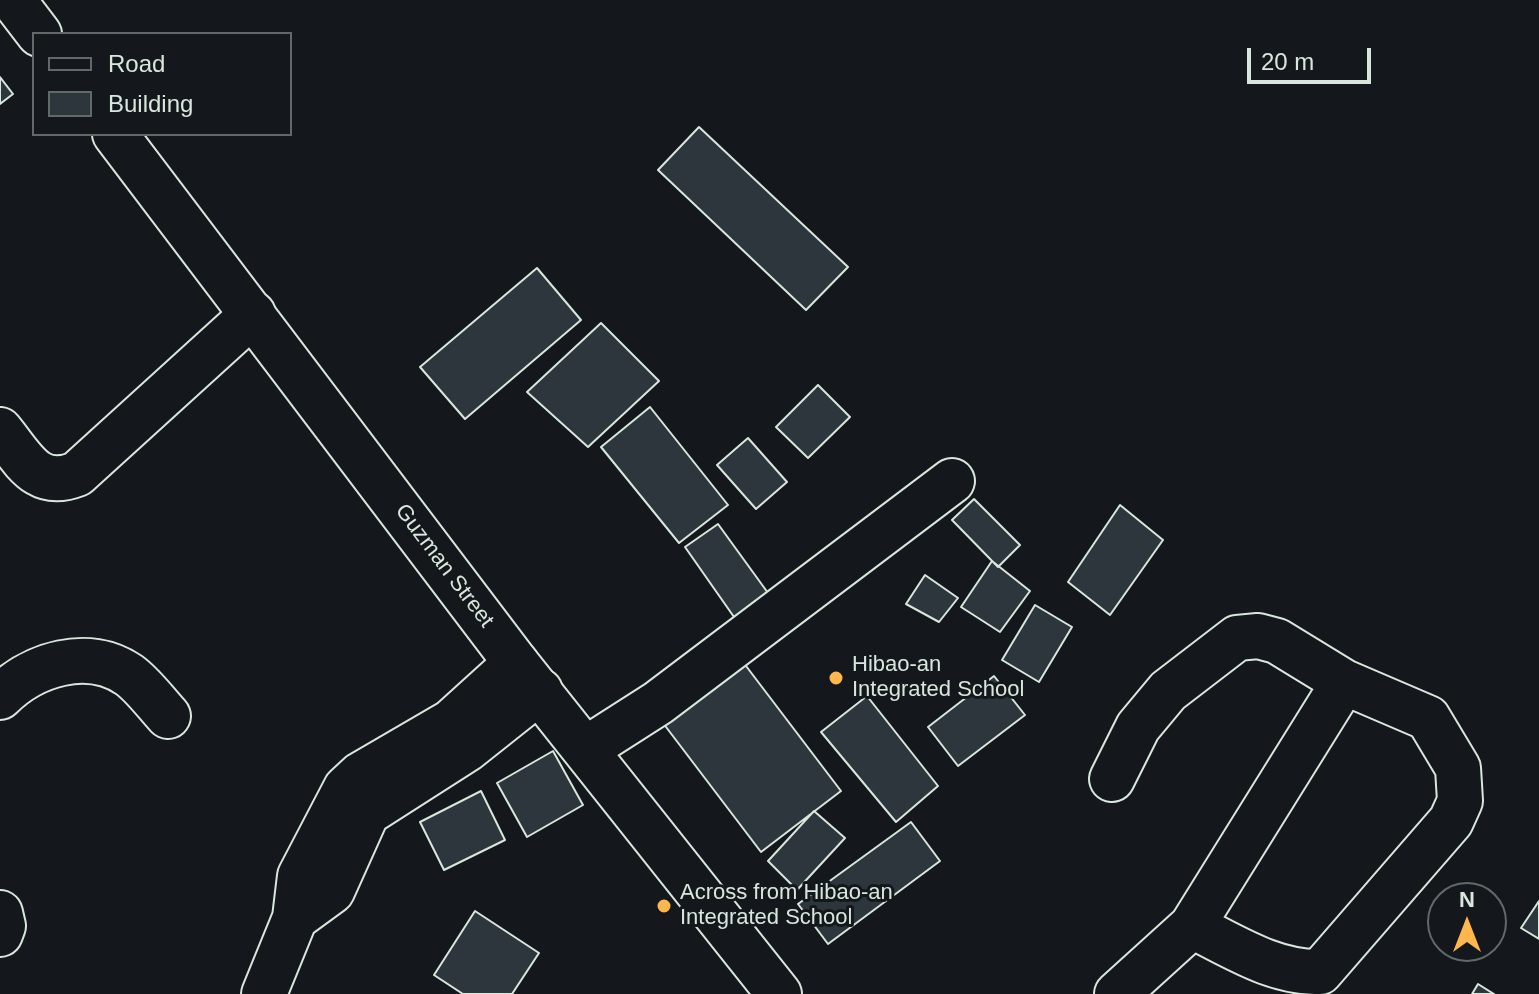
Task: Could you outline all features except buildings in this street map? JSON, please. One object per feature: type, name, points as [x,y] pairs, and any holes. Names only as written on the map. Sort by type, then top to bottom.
[{"type":"main road","points":[[13,0],[37,32]]},
{"type":"main road","name":"Guzman Street","points":[[117,136],[528,677],[779,994]]},
{"type":"main road","points":[[0,430],[40,477],[59,480],[77,474],[253,314]]},
{"type":"main road","points":[[586,749],[658,703],[952,481]]},
{"type":"main road","points":[[1112,779],[1138,727],[1168,691],[1237,638],[1258,636],[1277,641],[1344,682],[1428,718],[1458,768],[1460,801],[1451,821],[1320,972],[1299,973],[1275,966],[1192,926]]},
{"type":"main road","points":[[0,697],[15,682],[40,669],[73,660],[108,665],[131,676],[168,716]]},
{"type":"main road","points":[[264,994],[295,918],[332,891],[367,813],[467,749],[528,677]]},
{"type":"main road","points":[[1117,994],[1192,926],[1344,682]]},
{"type":"main road","points":[[0,913],[3,926],[0,934]]},
{"type":"place","name":"Hibao-an Integrated School","points":[[836,678]]},
{"type":"place","name":"Across from Hibao-an Integrated School","points":[[664,906]]}]
